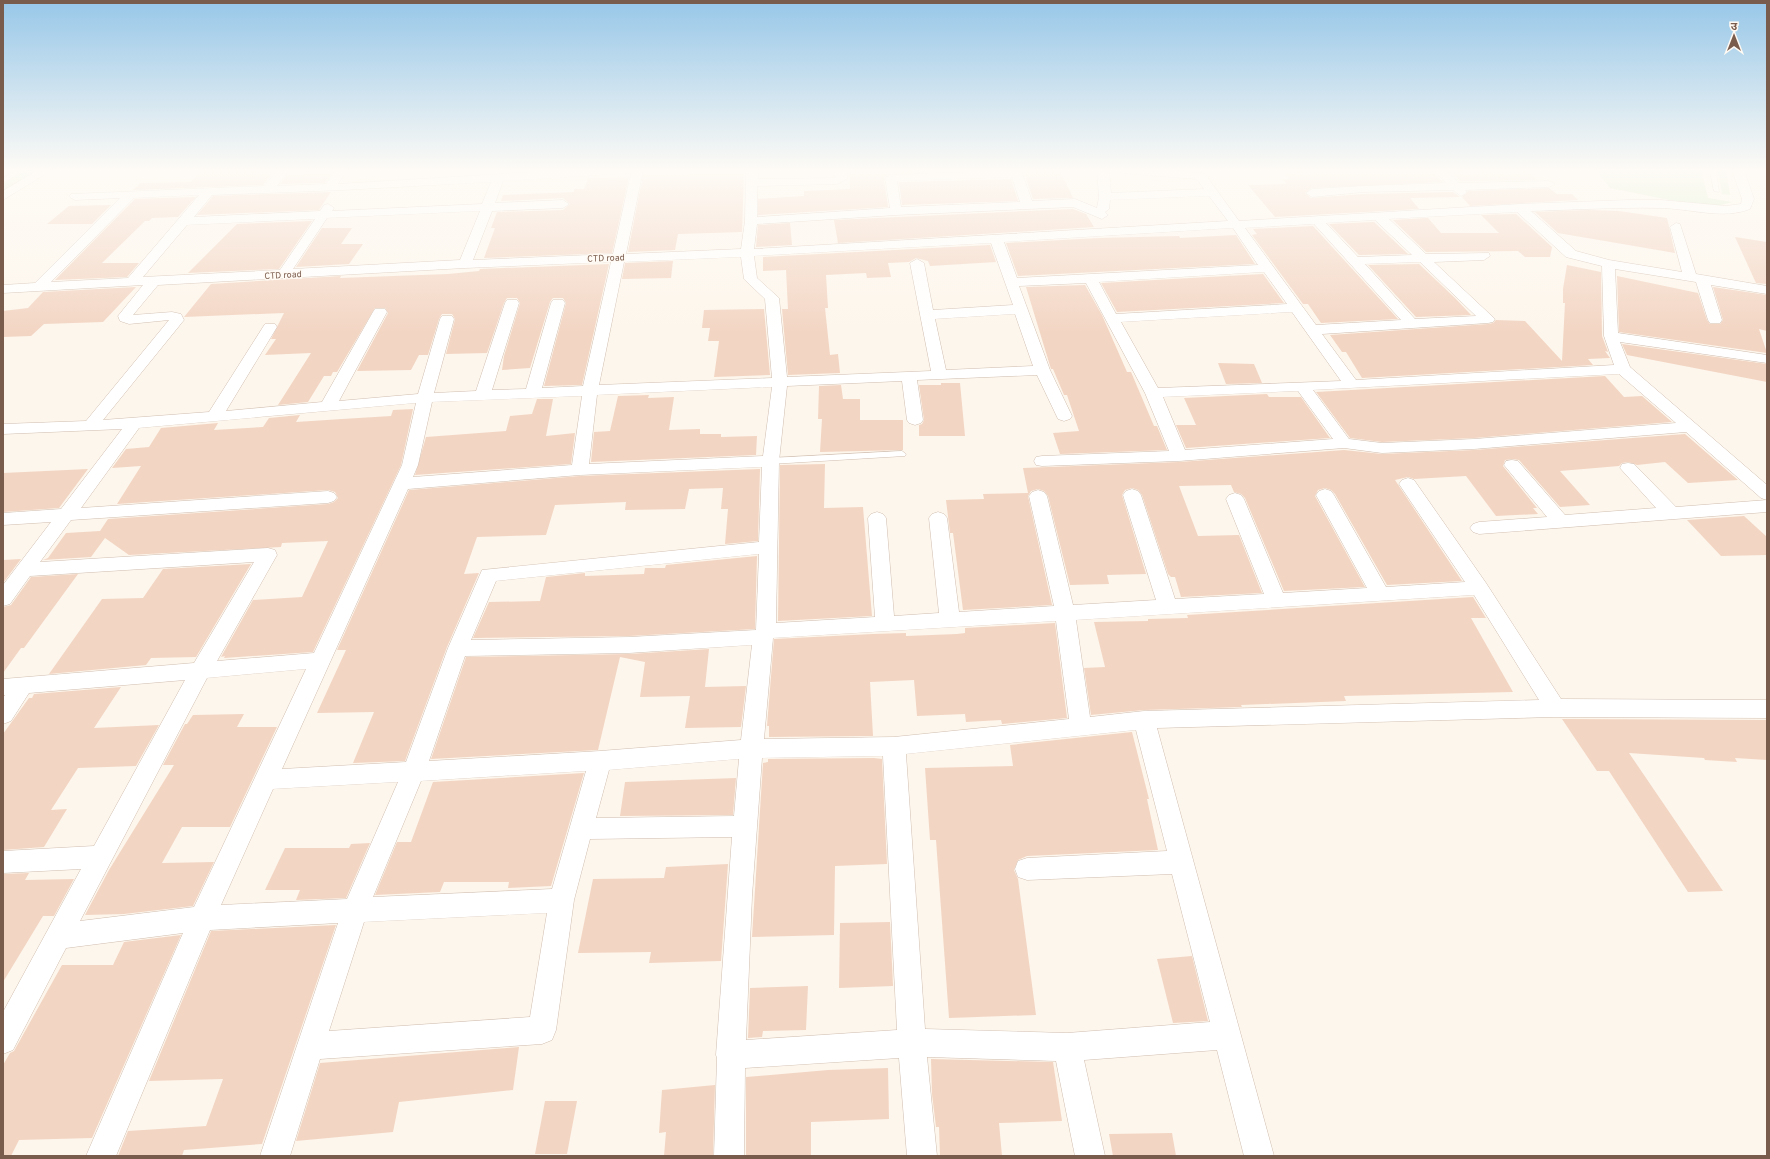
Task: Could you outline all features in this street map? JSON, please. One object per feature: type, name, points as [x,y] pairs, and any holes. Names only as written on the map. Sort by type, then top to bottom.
[{"type":"street","points":[[40,286],[101,224]]},
{"type":"street","points":[[133,281],[181,224]]},
{"type":"street","points":[[283,275],[318,224]]},
{"type":"street","points":[[465,264],[480,224]]},
{"type":"street","points":[[580,470],[590,390],[625,224]]},
{"type":"street","points":[[729,1156],[730,1055],[750,749],[764,634],[769,547],[771,461],[780,381],[772,298],[751,279],[747,253],[751,224]]},
{"type":"street","points":[[1107,224],[1110,231]]},
{"type":"street","name":"CTD road","points":[[3,289],[465,264],[747,253],[1234,224]]},
{"type":"street","points":[[1236,224],[1295,308],[1352,385]]},
{"type":"street","points":[[1321,224],[1411,323]]},
{"type":"street","points":[[1311,330],[1488,319],[1386,224]]},
{"type":"street","points":[[1538,224],[1571,254],[1608,264],[1767,290]]},
{"type":"street","points":[[1676,227],[1696,278],[1715,320]]},
{"type":"street","points":[[996,238],[1042,370],[1064,416]]},
{"type":"street","points":[[1354,262],[1484,256]]},
{"type":"street","points":[[917,263],[939,374]]},
{"type":"street","points":[[1608,264],[1611,336],[1623,369],[1767,494]]},
{"type":"street","points":[[1011,282],[1090,279],[1268,268]]},
{"type":"street","points":[[1090,279],[1153,393],[1179,456]]},
{"type":"street","points":[[90,426],[177,320],[176,317],[172,316],[129,320],[125,318],[125,316],[155,280]]},
{"type":"street","points":[[482,396],[512,303]]},
{"type":"street","points":[[533,393],[558,303]]},
{"type":"street","points":[[1112,318],[1295,308]]},
{"type":"street","points":[[927,315],[1021,309]]},
{"type":"street","points":[[328,406],[380,312]]},
{"type":"street","points":[[101,1156],[202,918],[400,484],[410,466],[425,398],[447,319]]},
{"type":"street","points":[[214,417],[270,327]]},
{"type":"street","points":[[1611,336],[1767,359]]},
{"type":"street","points":[[1153,393],[1352,385],[1623,369]]},
{"type":"street","points":[[3,429],[134,424],[425,398],[1042,370]]},
{"type":"street","points":[[909,376],[915,420]]},
{"type":"street","points":[[1302,386],[1344,443]]},
{"type":"street","points":[[3,599],[134,424]]},
{"type":"street","points":[[1042,461],[1179,456],[1344,443],[1382,448],[1467,444],[1688,427]]},
{"type":"street","points":[[400,484],[580,470],[771,461]]},
{"type":"street","points":[[1512,465],[1561,522]]},
{"type":"street","points":[[1628,468],[1671,513]]},
{"type":"street","points":[[1408,484],[1479,588],[1555,708]]},
{"type":"street","points":[[1132,495],[1167,606]]},
{"type":"street","points":[[1325,495],[1381,595]]},
{"type":"street","points":[[1038,496],[1065,612],[1081,727]]},
{"type":"street","points":[[3,520],[328,497]]},
{"type":"street","points":[[1235,499],[1277,601]]},
{"type":"street","points":[[1479,528],[1767,506]]},
{"type":"street","points":[[877,518],[885,625]]},
{"type":"street","points":[[938,518],[950,621]]},
{"type":"street","points":[[275,1156],[355,910],[414,771],[458,648],[489,575],[769,547]]},
{"type":"street","points":[[5,1030],[60,936],[200,671],[268,555],[25,570]]},
{"type":"street","points":[[458,648],[629,645],[1065,612],[1381,595],[1479,588]]},
{"type":"street","points":[[3,715],[13,686],[320,660]]},
{"type":"street","points":[[266,780],[600,761],[750,749],[894,746],[1144,720],[1555,708],[1767,709]]},
{"type":"street","points":[[1144,720],[1259,1156]]},
{"type":"street","points":[[894,746],[912,1044],[922,1156]]},
{"type":"street","points":[[311,1046],[542,1030],[561,900],[600,761]]},
{"type":"street","points":[[581,829],[745,826]]},
{"type":"street","points":[[3,862],[101,857]]},
{"type":"street","points":[[1027,869],[1182,862]]},
{"type":"street","points":[[60,936],[202,918],[561,900]]},
{"type":"street","points":[[730,1055],[912,1044],[1067,1047],[1227,1035]]},
{"type":"street","points":[[1067,1047],[1090,1156]]},
{"type":"lane","points":[[771,461],[902,454]]},
{"type":"building","points":[[110,224],[142,224],[102,263],[139,263],[127,277],[55,280]]},
{"type":"building","points":[[237,224],[310,224],[279,269],[188,273]]},
{"type":"building","points":[[492,224],[618,224],[612,253],[484,258],[495,228],[491,228]]},
{"type":"building","points":[[633,224],[742,224],[742,232],[678,234],[675,250],[628,252]]},
{"type":"building","points":[[790,224],[792,245],[756,247],[758,225]]},
{"type":"building","points":[[835,224],[1092,224],[1094,227],[838,243]]},
{"type":"building","points":[[1329,224],[1376,224],[1408,254],[1359,255]]},
{"type":"building","points":[[1397,224],[1433,224],[1441,233],[1499,233],[1490,224],[1527,224],[1552,247],[1550,257],[1525,257],[1518,251],[1426,252]]},
{"type":"building","points":[[1548,224],[1668,224],[1675,253],[1558,233]]},
{"type":"building","points":[[1313,226],[1398,319],[1321,323],[1308,304],[1303,304],[1252,235],[1257,234],[1253,229]]},
{"type":"building","points":[[322,228],[352,228],[341,244],[363,244],[349,264],[296,267]]},
{"type":"building","points":[[1236,235],[1255,264],[1018,276],[1006,243],[1099,238],[1179,236],[1180,238]]},
{"type":"building","points":[[1735,237],[1767,242],[1767,284],[1756,283]]},
{"type":"building","points":[[990,245],[996,262],[930,266],[928,261],[916,258],[909,262],[888,263],[891,277],[867,278],[866,273],[826,275],[828,308],[825,308],[830,355],[838,354],[840,373],[788,375],[782,309],[788,309],[786,270],[763,271],[763,257]]},
{"type":"building","points":[[673,261],[671,278],[622,279],[625,263]]},
{"type":"building","points":[[609,264],[582,385],[544,386],[566,303],[563,298],[553,298],[550,302],[530,368],[502,370],[504,356],[520,303],[517,298],[507,298],[504,303],[487,353],[446,354],[455,319],[452,314],[442,314],[439,319],[428,355],[419,355],[411,370],[357,371],[388,313],[385,308],[375,308],[337,372],[333,372],[331,376],[324,376],[308,402],[278,405],[311,353],[265,355],[276,339],[271,339],[284,313],[184,317],[211,284],[341,276],[340,278],[448,274],[479,271],[480,269]]},
{"type":"building","points":[[1419,264],[1471,315],[1416,317],[1368,265]]},
{"type":"building","points":[[1567,265],[1601,272],[1602,336],[1608,352],[1605,351],[1610,358],[1588,359],[1593,365],[1362,378],[1346,352],[1342,352],[1330,335],[1488,324],[1493,323],[1496,320],[1525,321],[1562,361],[1565,303],[1563,303],[1563,289]]},
{"type":"building","points":[[1263,274],[1284,303],[1117,312],[1101,283]]},
{"type":"building","points":[[1617,276],[1698,293],[1707,320],[1710,324],[1720,324],[1723,320],[1713,287],[1767,295],[1767,331],[1759,329],[1767,353],[1619,332]]},
{"type":"building","points":[[1085,285],[1102,315],[1127,372],[1131,372],[1154,426],[1157,426],[1167,450],[1060,454],[1053,433],[1079,431],[1067,395],[1064,395],[1053,369],[1051,369],[1026,287]]},
{"type":"building","points":[[136,287],[103,322],[44,324],[31,336],[3,337],[3,311],[28,308],[43,292]]},
{"type":"building","points":[[764,309],[770,375],[714,377],[719,341],[708,341],[710,328],[702,328],[704,310]]},
{"type":"building","points":[[1622,344],[1767,364],[1767,382],[1627,355]]},
{"type":"building","points":[[1218,363],[1254,364],[1262,383],[1226,384]]},
{"type":"building","points":[[1605,376],[1624,397],[1642,396],[1672,422],[1474,438],[1382,442],[1350,438],[1316,392]]},
{"type":"building","points":[[941,383],[960,383],[965,436],[919,436],[919,425],[922,424],[924,420],[919,385],[941,385]]},
{"type":"building","points":[[841,385],[843,399],[860,399],[860,420],[903,420],[903,450],[820,452],[822,419],[818,419],[819,386]]},
{"type":"building","points":[[1267,394],[1269,397],[1301,397],[1330,438],[1186,448],[1176,425],[1196,425],[1184,398]]},
{"type":"building","points":[[649,395],[648,398],[674,397],[669,430],[700,429],[700,434],[721,434],[721,437],[757,436],[756,455],[591,462],[594,432],[610,431],[618,396]]},
{"type":"building","points":[[537,399],[553,399],[546,436],[575,433],[571,464],[415,475],[426,437],[506,431],[510,416],[532,414]]},
{"type":"building","points":[[413,409],[401,465],[313,652],[221,657],[253,600],[302,597],[328,541],[282,543],[281,547],[129,555],[105,538],[91,557],[43,560],[48,558],[66,533],[100,531],[108,519],[328,504],[334,502],[338,498],[335,492],[328,490],[117,504],[141,466],[112,468],[126,449],[149,447],[161,428],[218,423],[214,430],[263,427],[269,418],[300,415],[296,422],[391,416],[393,410]]},
{"type":"building","points":[[1685,434],[1738,480],[1688,483],[1665,462],[1637,465],[1628,462],[1622,463],[1619,466],[1560,471],[1590,505],[1560,507],[1519,460],[1505,460],[1503,466],[1537,508],[1533,508],[1538,514],[1496,516],[1466,476],[1414,479],[1408,477],[1395,480],[1462,581],[1387,585],[1335,494],[1331,490],[1325,488],[1318,490],[1315,496],[1365,587],[1284,591],[1245,498],[1241,494],[1234,492],[1231,485],[1179,486],[1198,536],[1239,535],[1262,593],[1181,597],[1175,577],[1171,577],[1168,574],[1142,495],[1138,490],[1132,488],[1125,490],[1122,495],[1146,574],[1107,575],[1109,584],[1070,585],[1048,496],[1044,491],[1038,489],[1031,491],[1028,496],[1052,605],[963,610],[953,533],[950,533],[946,500],[984,499],[983,494],[1028,493],[1023,468],[1179,462],[1344,450],[1382,454],[1474,450]]},
{"type":"building","points":[[825,464],[824,508],[863,507],[872,616],[778,621],[780,465]]},
{"type":"building","points":[[88,469],[59,508],[3,512],[3,473]]},
{"type":"building","points":[[760,469],[758,541],[725,544],[728,509],[721,509],[723,488],[689,489],[685,509],[625,510],[626,502],[555,505],[546,535],[477,537],[464,574],[479,573],[447,647],[405,761],[353,763],[374,712],[317,713],[346,650],[337,650],[409,490],[580,476]]},
{"type":"building","points":[[1744,516],[1767,537],[1767,555],[1721,556],[1687,520]]},
{"type":"building","points":[[757,556],[755,629],[629,636],[473,638],[489,602],[540,601],[546,577],[585,573],[585,576],[644,574],[645,568],[665,568],[666,565]]},
{"type":"building","points":[[21,559],[3,583],[3,560]]},
{"type":"building","points":[[251,564],[196,657],[151,658],[146,665],[49,674],[102,599],[143,598],[163,569]]},
{"type":"building","points":[[78,574],[24,648],[21,648],[3,673],[3,607],[11,605],[31,577]]},
{"type":"building","points":[[1473,597],[1486,618],[1471,618],[1513,692],[1344,696],[1346,701],[1241,705],[1242,707],[1144,710],[1091,715],[1084,668],[1105,667],[1094,622],[1148,621],[1148,619],[1188,618],[1187,615]]},
{"type":"building","points":[[1055,623],[1067,718],[1002,724],[1001,720],[966,722],[965,714],[917,716],[914,680],[870,682],[873,736],[769,737],[769,726],[767,726],[774,639],[906,633],[906,636],[957,634],[965,633],[965,628]]},
{"type":"building","points":[[709,649],[705,687],[746,686],[741,727],[685,728],[690,696],[640,697],[645,662],[620,657],[598,750],[431,759],[466,657],[629,654]]},
{"type":"building","points":[[121,687],[94,728],[159,725],[136,766],[78,768],[51,810],[67,809],[44,847],[3,850],[3,734],[29,698],[32,698],[34,694]]},
{"type":"building","points":[[244,714],[237,727],[277,727],[230,827],[182,827],[162,863],[214,862],[193,906],[124,914],[85,915],[109,870],[174,765],[163,765],[185,724],[187,724],[193,715]]},
{"type":"building","points":[[1562,719],[1767,720],[1767,760],[1735,758],[1737,762],[1705,760],[1704,758],[1629,753],[1723,891],[1688,892],[1609,771],[1597,771]]},
{"type":"building","points":[[1132,732],[1149,799],[1147,799],[1158,850],[1027,856],[1018,860],[1014,870],[1018,879],[1036,1015],[949,1018],[936,840],[930,840],[925,768],[1013,766],[1010,745]]},
{"type":"building","points":[[768,759],[882,759],[887,864],[835,866],[834,935],[752,937],[763,763],[768,762]]},
{"type":"building","points":[[584,773],[551,886],[508,888],[509,882],[444,882],[440,892],[375,895],[397,842],[411,842],[433,782]]},
{"type":"building","points":[[736,778],[733,815],[620,816],[625,782]]},
{"type":"building","points":[[370,843],[346,898],[296,900],[300,890],[265,890],[285,848],[349,848],[351,844]]},
{"type":"building","points":[[728,864],[721,961],[649,963],[651,952],[578,953],[593,879],[664,878],[666,867]]},
{"type":"building","points":[[29,873],[25,880],[74,879],[54,916],[43,916],[3,982],[3,874]]},
{"type":"building","points":[[890,922],[893,986],[839,988],[840,923]]},
{"type":"building","points":[[336,925],[262,1144],[184,1150],[182,1156],[118,1156],[128,1131],[206,1126],[223,1079],[149,1081],[211,931]]},
{"type":"building","points":[[181,935],[92,1138],[19,1140],[11,1156],[3,1156],[3,1065],[10,1053],[14,1051],[62,965],[113,965],[124,942]]},
{"type":"building","points":[[1192,956],[1208,1021],[1173,1023],[1157,959]]},
{"type":"building","points":[[808,986],[806,1030],[763,1031],[762,1037],[748,1038],[750,988]]},
{"type":"building","points":[[519,1047],[513,1090],[399,1102],[393,1132],[296,1141],[320,1063]]},
{"type":"building","points":[[931,1059],[1053,1062],[1062,1121],[999,1123],[1002,1156],[940,1156],[939,1127],[936,1127],[932,1094]]},
{"type":"building","points":[[888,1068],[889,1119],[811,1122],[811,1156],[746,1156],[746,1077],[828,1070]]},
{"type":"building","points":[[715,1085],[713,1156],[664,1156],[666,1132],[659,1133],[662,1090]]},
{"type":"building","points":[[545,1101],[577,1101],[567,1154],[535,1154]]},
{"type":"building","points":[[1172,1133],[1176,1156],[1113,1156],[1109,1134]]}]
